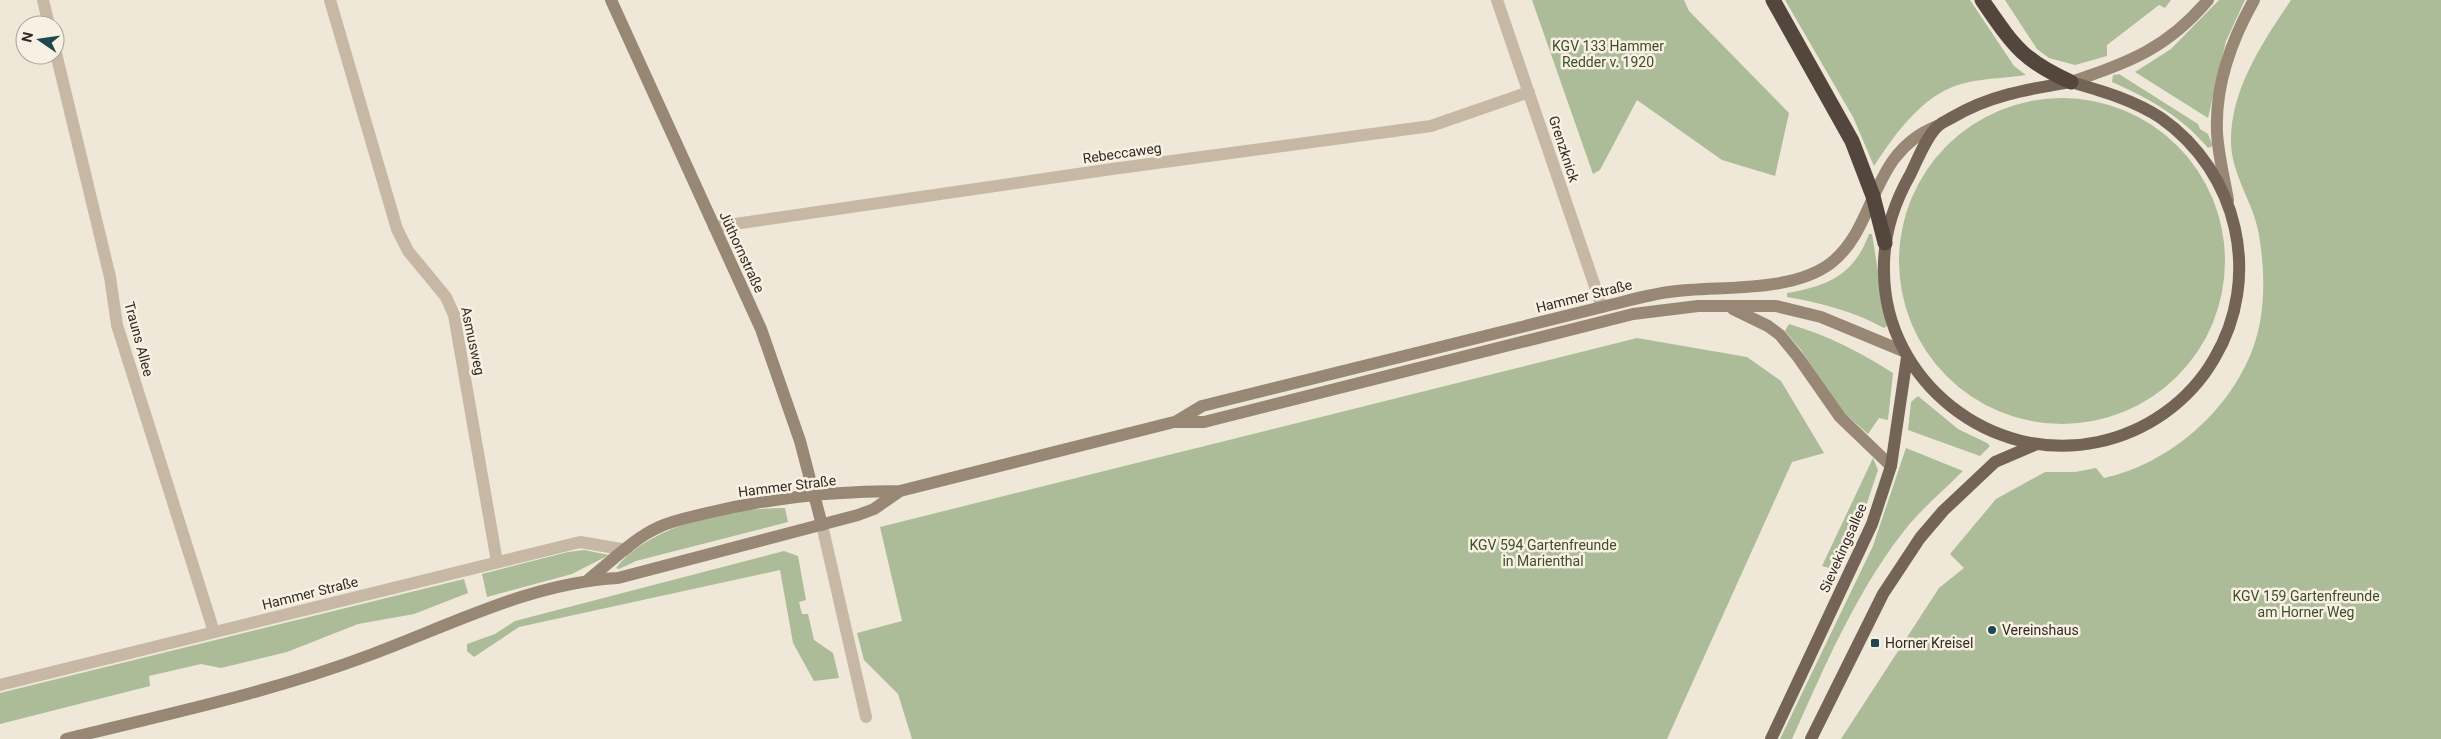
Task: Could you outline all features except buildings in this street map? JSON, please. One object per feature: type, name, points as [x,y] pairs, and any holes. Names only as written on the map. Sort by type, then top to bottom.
[{"type":"highway","points":[[1773,0],[1852,141],[1872,196],[1885,243]]},
{"type":"highway","points":[[1982,0],[2020,52],[2050,73],[2072,82]]},
{"type":"main road","name":"Jüthornstraße","points":[[611,0],[761,329],[800,441],[822,525]]},
{"type":"main road","name":"Sievekingsallee","points":[[2208,0],[2185,24],[2151,50],[2135,59],[2072,82],[1998,96],[1965,110],[1937,126],[1902,190],[1891,216],[1885,243],[1885,291],[1889,312],[1905,354],[1938,396],[1959,414],[1992,432],[2037,444],[2054,446],[2091,444],[2126,434],[2158,418],[2199,382],[2227,336],[2237,301],[2240,274],[2238,241],[2218,148],[2219,107],[2225,70],[2234,41],[2254,0]]},
{"type":"main road","name":"Sievekingsallee","points":[[2072,82],[2124,99],[2161,119],[2203,158],[2229,202]]},
{"type":"main road","name":"Hammer Straße","points":[[1174,422],[1202,406],[1602,307],[1668,292],[1779,284],[1811,275],[1830,264],[1844,250],[1872,196],[1901,149],[1918,134],[1937,126]]},
{"type":"main road","name":"Hammer Straße","points":[[589,579],[658,527],[678,520],[749,503],[869,491],[900,491],[1174,422],[1204,422],[1633,314],[1698,306],[1776,306],[1822,317],[1905,354]]},
{"type":"main road","points":[[1728,307],[1768,326],[1780,335],[1807,369],[1840,417],[1891,466]]},
{"type":"main road","name":"Sievekingsallee","points":[[1771,739],[1872,524],[1891,466],[1905,354]]},
{"type":"main road","name":"Sievekingsallee","points":[[1811,739],[1883,594],[1920,538],[1943,511],[1995,462],[2037,444]]},
{"type":"main road","name":"Hammer Straße","points":[[66,739],[278,685],[369,656],[480,610],[589,579],[618,578],[822,525],[874,509],[900,491]]},
{"type":"street","points":[[43,0],[47,15]]},
{"type":"street","name":"Asmusweg","points":[[330,0],[397,229],[408,251],[446,297],[454,315],[497,562]]},
{"type":"street","name":"Grenzknick","points":[[1497,0],[1602,307]]},
{"type":"street","name":"Trauns Allee","points":[[59,65],[110,276],[118,325],[214,632]]},
{"type":"street","name":"Rebeccaweg","points":[[714,227],[1122,168],[1431,126],[1529,92]]},
{"type":"street","points":[[822,525],[866,717]]},
{"type":"street","name":"Hammer Straße","points":[[0,685],[580,542],[627,550]]},
{"type":"green space","name":"KGV 133 Hammer Redder v. 1920","points":[[1532,0],[1684,0],[1689,11],[1789,113],[1775,176],[1722,160],[1637,100],[1600,170],[1593,174]]},
{"type":"green space","points":[[1785,0],[1970,0],[2014,66],[2026,75],[1969,82],[1954,86],[1939,94],[1926,103],[1903,126],[1874,166],[1853,117]]},
{"type":"green space","points":[[2005,0],[2171,0],[2165,8],[2159,5],[2107,45],[2107,56],[2075,65],[2049,58],[2037,49]]},
{"type":"green space","points":[[2219,0],[2245,0],[2226,41],[2208,118],[2135,72],[2171,49]]},
{"type":"green space","name":"KGV 159 Gartenfreunde am Horner Weg","points":[[2291,0],[2441,0],[2441,739],[1841,739],[1939,588],[1964,568],[1950,554],[1996,499],[2045,472],[2075,472],[2096,468],[2104,478],[2128,471],[2151,461],[2174,447],[2213,413],[2243,371],[2253,348],[2260,321],[2263,277],[2261,249],[2256,223],[2232,153],[2232,121],[2236,103],[2250,66]]},
{"type":"green space","points":[[2119,74],[2198,124],[2200,129],[2208,134],[2213,146],[2208,148],[2187,127],[2164,109],[2112,82],[2113,75]]},
{"type":"green space","points":[[2062,98],[2094,101],[2124,110],[2153,125],[2177,146],[2198,170],[2213,199],[2222,229],[2225,261],[2222,293],[2213,323],[2198,352],[2177,376],[2153,397],[2124,412],[2094,421],[2062,424],[2030,421],[2000,412],[1971,397],[1947,376],[1926,352],[1911,323],[1902,293],[1899,261],[1902,229],[1911,199],[1926,170],[1947,146],[1971,125],[2000,110],[2030,101]]},
{"type":"green space","points":[[1869,234],[1872,234],[1887,326],[1884,328],[1837,308],[1787,297],[1787,293],[1815,287],[1838,276],[1856,260]]},
{"type":"green space","points":[[1789,324],[1817,333],[1843,345],[1893,373],[1888,420],[1879,418],[1868,434],[1842,411],[1801,350],[1785,331]]},
{"type":"green space","name":"KGV 594 Gartenfreunde in Marienthal","points":[[1637,338],[1747,357],[1781,381],[1824,453],[1792,462],[1667,739],[912,739],[898,694],[864,660],[857,633],[902,621],[880,527]]},
{"type":"green space","points":[[1918,396],[1958,429],[1990,446],[1980,456],[1908,430],[1911,402]]},
{"type":"green space","points":[[1906,448],[1963,471],[1918,515],[1887,555],[1871,579],[1842,631],[1792,739],[1780,739],[1873,546]]},
{"type":"green space","points":[[1873,458],[1878,470],[1859,527],[1833,569],[1822,566]]},
{"type":"green space","points":[[785,508],[788,522],[636,561],[619,569],[616,568],[631,553],[649,540],[671,530],[718,515],[741,511]]},
{"type":"green space","points":[[584,550],[609,555],[572,574],[487,597],[482,574],[568,552]]},
{"type":"green space","points":[[784,551],[798,556],[806,600],[799,602],[802,614],[808,614],[814,640],[833,653],[839,678],[814,681],[793,643],[780,570],[519,627],[474,657],[467,651],[467,644],[495,634],[515,621]]},
{"type":"green space","points":[[464,579],[468,593],[414,614],[358,624],[287,652],[221,668],[201,664],[149,676],[150,686],[0,724],[0,693]]},
{"type":"place","name":"Vereinshaus","points":[[1992,630]]},
{"type":"place","name":"Horner Kreisel","points":[[1875,643]]}]
